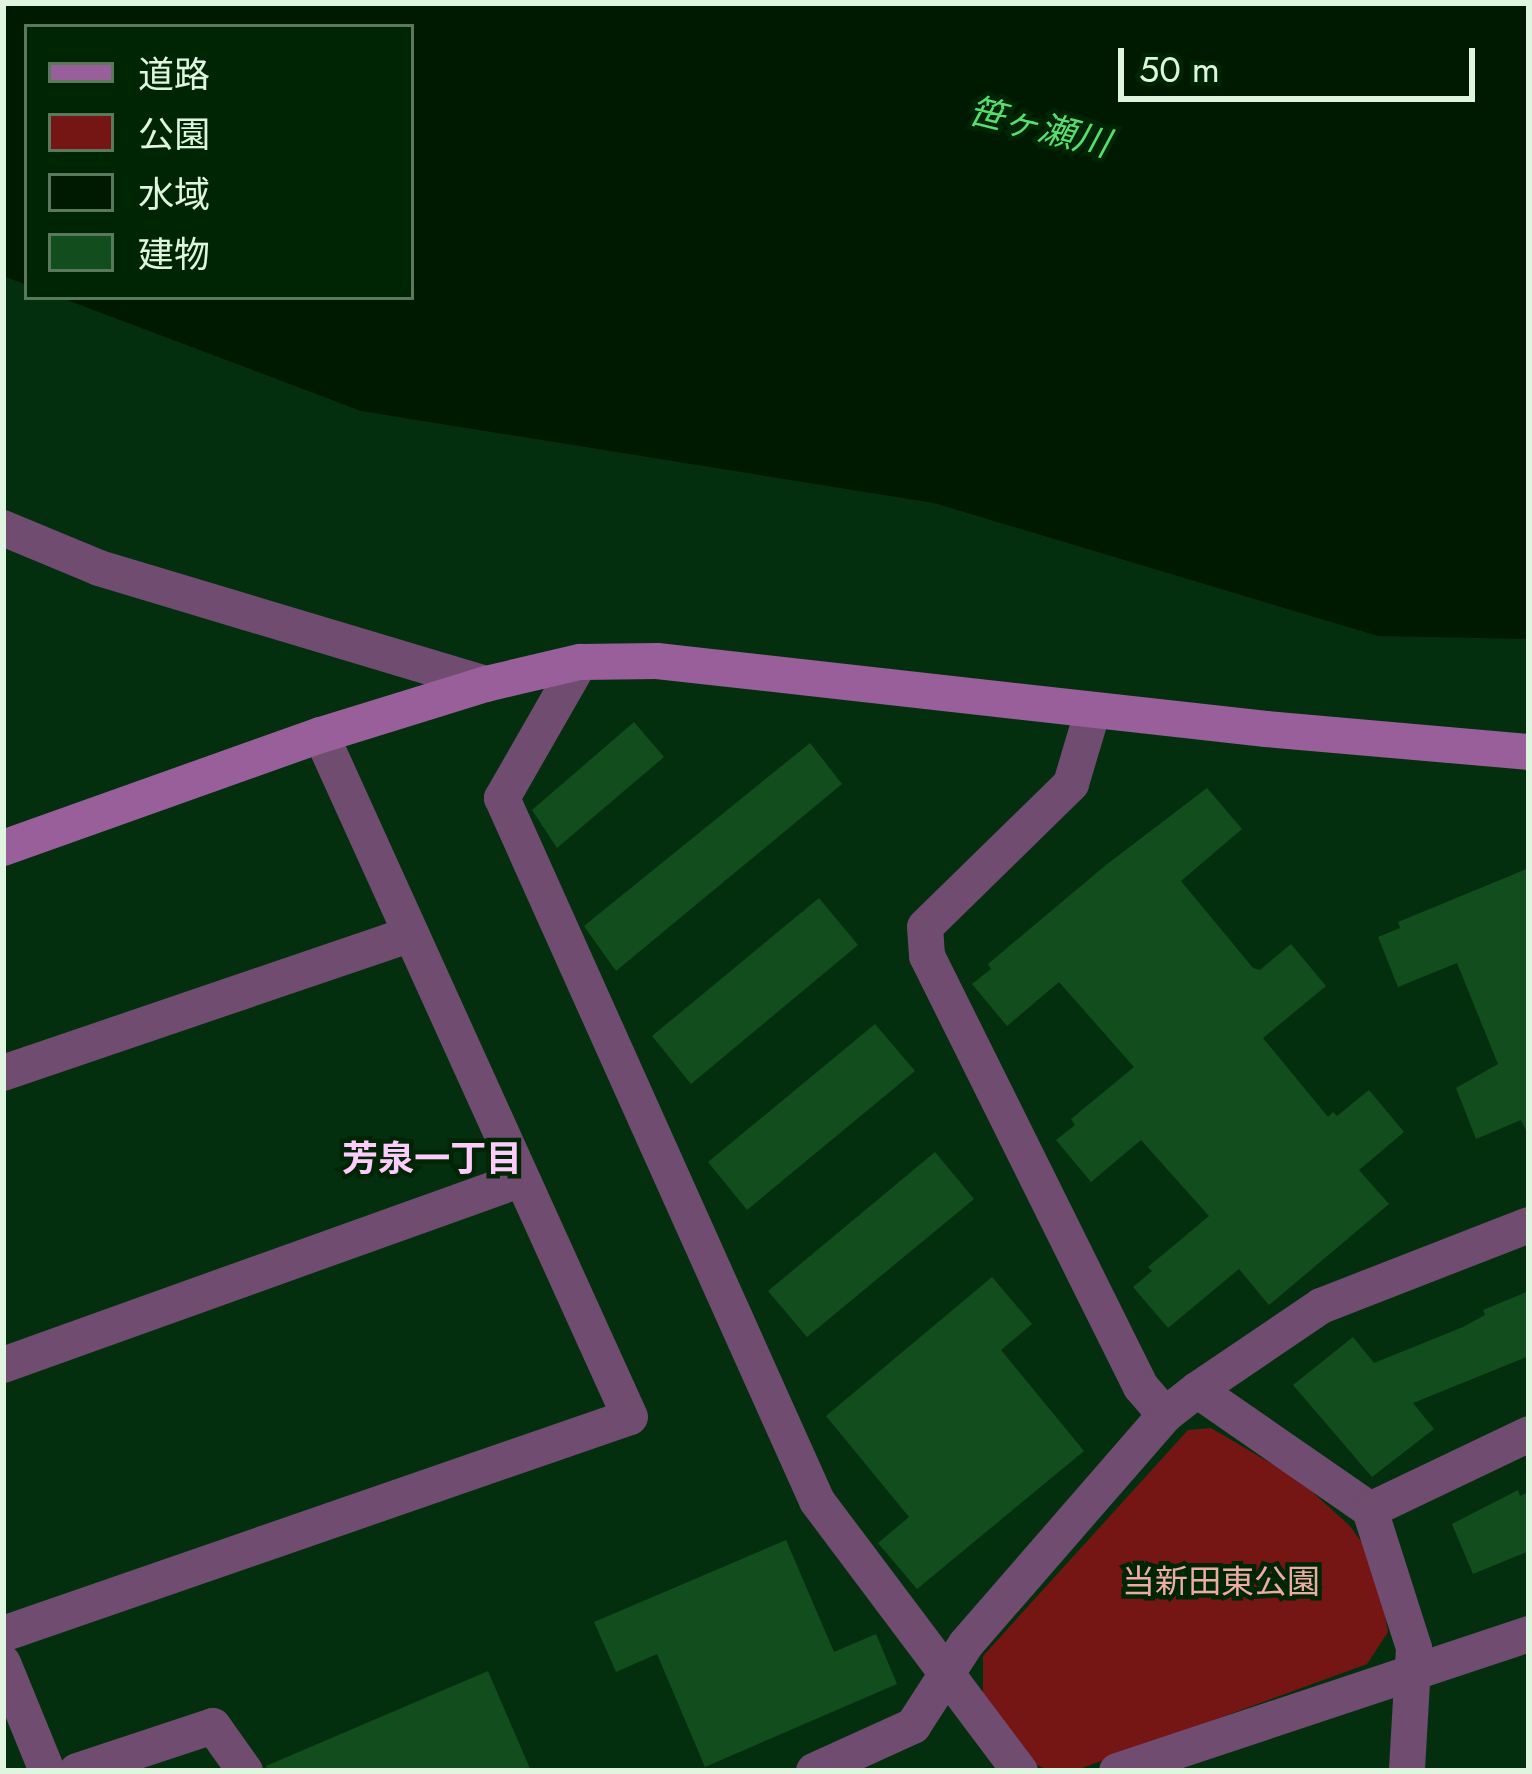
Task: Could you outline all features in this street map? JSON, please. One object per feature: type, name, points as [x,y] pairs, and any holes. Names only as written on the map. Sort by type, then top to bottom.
[{"type":"street","points":[[3,528],[98,568],[486,684]]},
{"type":"street","points":[[3,848],[321,735],[486,684],[580,662],[657,661],[1529,752]]},
{"type":"street","points":[[580,662],[502,798],[818,1501],[944,1676],[1020,1771]]},
{"type":"street","points":[[1093,710],[1071,784],[925,927],[928,956],[1141,1387],[1165,1415]]},
{"type":"street","points":[[3,1634],[630,1417],[321,735]]},
{"type":"street","points":[[3,1073],[411,934]]},
{"type":"street","points":[[3,1365],[522,1179]]},
{"type":"street","points":[[814,1771],[913,1726],[966,1644],[1165,1415],[1197,1390],[1321,1306],[1529,1225]]},
{"type":"street","points":[[1197,1390],[1370,1510],[1414,1648],[1407,1771]]},
{"type":"street","points":[[1370,1510],[1529,1434]]},
{"type":"street","points":[[1117,1771],[1529,1634]]},
{"type":"street","points":[[3,1663],[47,1771]]},
{"type":"street","points":[[77,1771],[213,1726],[245,1771]]},
{"type":"green space","name":"当新田東公園","points":[[1211,1428],[1299,1480],[1350,1526],[1375,1561],[1388,1632],[1367,1664],[1074,1771],[1050,1771],[1029,1761],[983,1698],[983,1656],[1188,1430]]},
{"type":"water","name":"笹ヶ瀬川","points":[[3,3],[1529,3],[1529,639],[1378,636],[934,503],[361,411],[67,300],[414,300],[414,24],[24,24],[24,284],[3,276]]},
{"type":"building","points":[[634,722],[664,757],[557,848],[532,810]]},
{"type":"building","points":[[810,743],[842,784],[616,971],[584,926]]},
{"type":"building","points":[[1207,788],[1242,829],[1181,881],[1253,968],[1260,970],[1291,944],[1326,986],[1263,1038],[1328,1117],[1333,1112],[1337,1116],[1369,1090],[1404,1132],[1359,1170],[1389,1204],[1269,1305],[1239,1269],[1168,1328],[1133,1287],[1152,1271],[1148,1267],[1209,1216],[1141,1140],[1091,1182],[1056,1140],[1075,1125],[1071,1119],[1134,1067],[1059,982],[1007,1026],[972,984],[991,969],[988,964],[1106,865]]},
{"type":"building","points":[[1529,868],[1529,1136],[1521,1120],[1476,1139],[1456,1088],[1498,1064],[1457,963],[1398,987],[1378,937],[1400,928],[1398,922]]},
{"type":"building","points":[[819,898],[858,945],[691,1084],[652,1036]]},
{"type":"building","points":[[875,1024],[915,1071],[747,1210],[708,1162]]},
{"type":"building","points":[[935,1152],[974,1199],[807,1337],[768,1291]]},
{"type":"building","points":[[992,1277],[1032,1324],[1001,1350],[1084,1451],[917,1589],[878,1543],[909,1517],[826,1416]]},
{"type":"building","points":[[1529,1291],[1529,1356],[1413,1403],[1434,1429],[1372,1477],[1293,1385],[1353,1337],[1374,1363],[1463,1327],[1485,1315],[1483,1310]]},
{"type":"building","points":[[1518,1490],[1520,1496],[1529,1492],[1529,1551],[1473,1574],[1452,1524]]},
{"type":"building","points":[[786,1540],[834,1652],[876,1634],[897,1684],[705,1767],[657,1654],[616,1672],[594,1622]]},
{"type":"building","points":[[488,1671],[531,1771],[267,1771],[266,1766]]},
{"type":"district","name":"芳泉一丁目","points":[[432,1159]]}]
